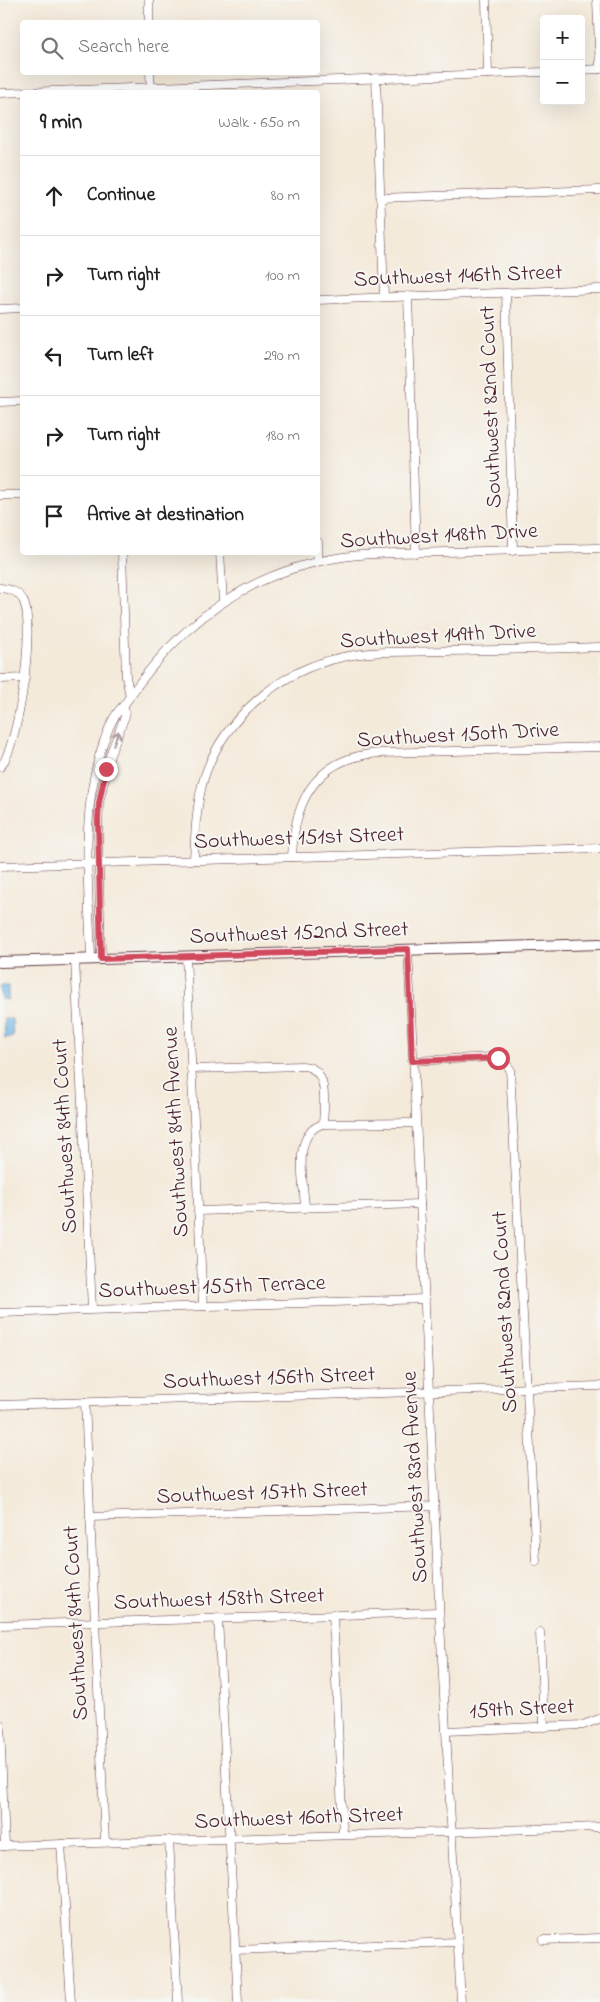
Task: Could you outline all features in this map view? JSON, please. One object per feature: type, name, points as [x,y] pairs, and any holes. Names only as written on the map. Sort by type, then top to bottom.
[{"type":"main road","name":"Southwest 152nd Street","points":[[0,962],[600,944]]},
{"type":"street","points":[[149,0],[149,20]]},
{"type":"street","points":[[486,0],[488,74]]},
{"type":"street","points":[[585,70],[600,69],[598,0]]},
{"type":"street","points":[[150,75],[151,90],[263,83],[540,72]]},
{"type":"street","points":[[376,78],[384,297]]},
{"type":"street","points":[[263,83],[263,90]]},
{"type":"street","points":[[0,93],[20,92]]},
{"type":"street","points":[[380,198],[600,190]]},
{"type":"street","name":"Southwest 146th Street","points":[[320,300],[600,289]]},
{"type":"street","name":"Southwest 82nd Court","points":[[506,293],[513,550]]},
{"type":"street","points":[[408,296],[416,553]]},
{"type":"street","points":[[0,309],[20,308]]},
{"type":"street","points":[[0,402],[20,401]]},
{"type":"street","points":[[0,495],[20,495]]},
{"type":"street","name":"Southwest 148th Drive","points":[[124,705],[183,634],[223,602],[269,576],[318,561],[356,555],[600,548]]},
{"type":"street","points":[[122,555],[126,677],[130,696]]},
{"type":"street","points":[[220,555],[223,602]]},
{"type":"street","points":[[318,555],[318,561]]},
{"type":"street","points":[[0,588],[17,593],[23,600],[26,610],[27,655],[25,678],[10,746],[1,766]]},
{"type":"street","name":"Southwest 149th Drive","points":[[194,860],[199,800],[203,783],[215,754],[235,723],[258,698],[299,672],[344,656],[376,653],[600,647]]},
{"type":"street","points":[[0,679],[25,678]]},
{"type":"street","points":[[96,959],[99,803],[110,755],[125,716],[124,705]]},
{"type":"street","points":[[96,959],[88,864],[89,813],[94,776],[102,746],[116,712],[124,705]]},
{"type":"street","name":"Southwest 150th Drive","points":[[292,857],[294,828],[303,799],[322,774],[349,758],[381,752],[600,747]]},
{"type":"street","name":"Southwest 151st Street","points":[[0,866],[600,848]]},
{"type":"street","name":"Southwest 83rd Avenue","points":[[408,949],[439,1612],[461,2002]]},
{"type":"street","name":"Southwest 84th Avenue","points":[[186,956],[203,1306]]},
{"type":"street","name":"Southwest 84th Court","points":[[75,960],[92,1309]]},
{"type":"street","name":"Southwest 82nd Court","points":[[412,1061],[492,1057],[507,1062],[510,1068],[536,1561]]},
{"type":"street","points":[[191,1069],[302,1066],[316,1069],[323,1084],[323,1124]]},
{"type":"street","points":[[305,1208],[303,1144],[309,1132],[323,1124],[415,1123]]},
{"type":"street","points":[[198,1211],[420,1204]]},
{"type":"street","name":"Southwest 155th Terrace","points":[[0,1313],[424,1299]]},
{"type":"street","name":"Southwest 156th Street","points":[[0,1405],[600,1386]]},
{"type":"street","name":"Southwest 84th Court","points":[[85,1402],[105,1842]]},
{"type":"street","name":"Southwest 157th Street","points":[[90,1516],[434,1506]]},
{"type":"street","name":"Southwest 158th Street","points":[[0,1625],[439,1612]]},
{"type":"street","points":[[333,1614],[343,1836]]},
{"type":"street","points":[[218,1618],[238,2002]]},
{"type":"street","points":[[540,1632],[544,1727]]},
{"type":"street","name":"159th Street","points":[[446,1730],[583,1725],[599,1719]]},
{"type":"street","points":[[0,1724],[3,1846]]},
{"type":"street","name":"Southwest 160th Street","points":[[3,1846],[600,1827]]},
{"type":"street","points":[[169,1840],[178,2002]]},
{"type":"street","points":[[61,1844],[71,2002]]},
{"type":"street","points":[[543,1940],[600,1938]]},
{"type":"street","points":[[235,1950],[457,1942]]},
{"type":"water","points":[[0,986],[8,986],[8,1000],[1,999]]},
{"type":"water","points":[[4,1019],[12,1019],[13,1037],[5,1038]]},
{"type":"route","points":[[106,769],[99,803],[98,820],[101,959],[408,949],[412,1061],[498,1058]]}]
